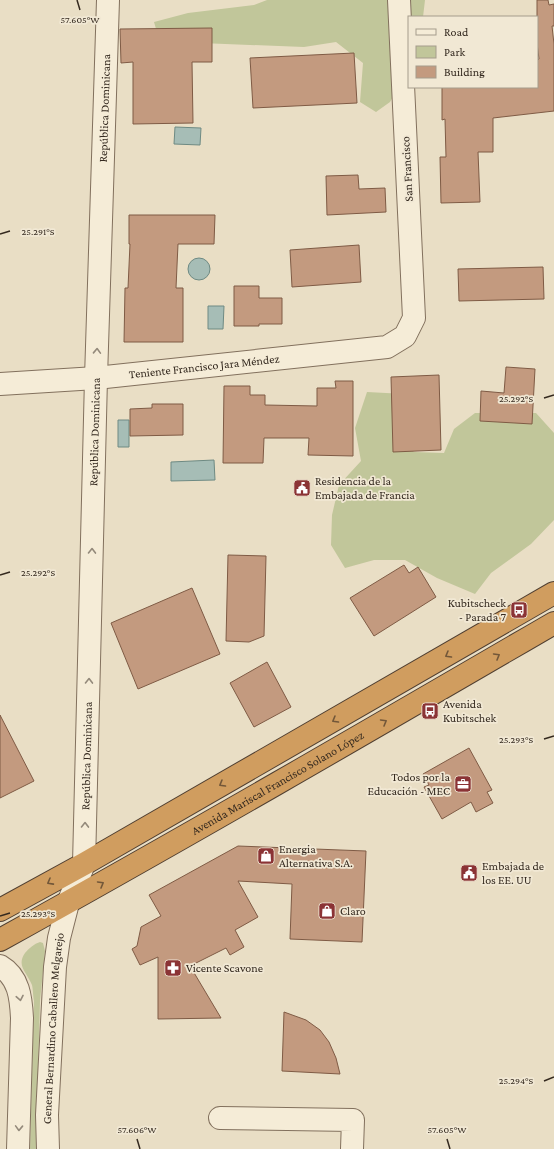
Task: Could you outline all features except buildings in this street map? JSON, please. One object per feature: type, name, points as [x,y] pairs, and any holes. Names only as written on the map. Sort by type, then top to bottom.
[{"type":"highway","points":[[0,910],[84,864],[554,593]]},
{"type":"highway","name":"Avenida Mariscal Francisco Solano López","points":[[0,940],[68,903],[388,720],[554,623]]},
{"type":"street","name":"República Dominicana","points":[[84,864],[96,378],[108,0]]},
{"type":"street","name":"San Francisco","points":[[399,0],[414,318],[405,336]]},
{"type":"street","name":"Teniente Francisco Jara Méndez","points":[[0,384],[96,378],[387,347],[405,336]]},
{"type":"street","name":"General Bernardino Caballero Melgarejo","points":[[48,1149],[48,1107],[55,967],[59,938],[68,903],[84,864]]},
{"type":"street","points":[[0,966],[10,974],[16,982],[21,999],[22,1018],[18,1149]]},
{"type":"street","points":[[220,1118],[353,1120],[352,1149]]},
{"type":"green space","points":[[267,0],[425,0],[423,16],[408,16],[408,72],[390,102],[376,112],[360,102],[363,63],[336,42],[304,47],[176,42],[159,39],[154,22],[188,13],[254,5]]},
{"type":"green space","points":[[367,392],[405,394],[393,432],[414,452],[444,453],[454,429],[475,413],[536,413],[554,433],[554,520],[531,544],[491,573],[475,594],[437,578],[405,560],[374,560],[345,568],[331,545],[332,515],[339,485],[361,461],[355,428]]},
{"type":"green space","points":[[40,942],[43,943],[45,951],[40,1001],[36,1149],[30,1149],[34,1001],[32,985],[23,969],[22,962],[25,953]]},
{"type":"water","points":[[175,127],[201,128],[200,145],[174,144]]},
{"type":"water","points":[[195,258],[203,258],[210,265],[210,273],[203,280],[195,280],[188,273],[188,265]]},
{"type":"water","points":[[208,306],[224,306],[223,329],[208,329]]},
{"type":"water","points":[[118,420],[129,420],[129,447],[118,447]]},
{"type":"water","points":[[214,460],[215,480],[171,481],[171,462]]},
{"type":"place","name":"Residencia de la Embajada de Francia","points":[[302,488]]},
{"type":"place","name":"Kubitscheck - Parada 7","points":[[519,610]]},
{"type":"place","name":"Avenida Kubitschek","points":[[430,711]]},
{"type":"place","name":"Todos por la Educación - MEC","points":[[463,784]]},
{"type":"place","name":"Energia Alternativa S.A.","points":[[266,856]]},
{"type":"place","name":"Embajada de los EE. UU","points":[[469,873]]},
{"type":"place","name":"Claro","points":[[327,911]]},
{"type":"place","name":"Vicente Scavone","points":[[173,968]]}]
